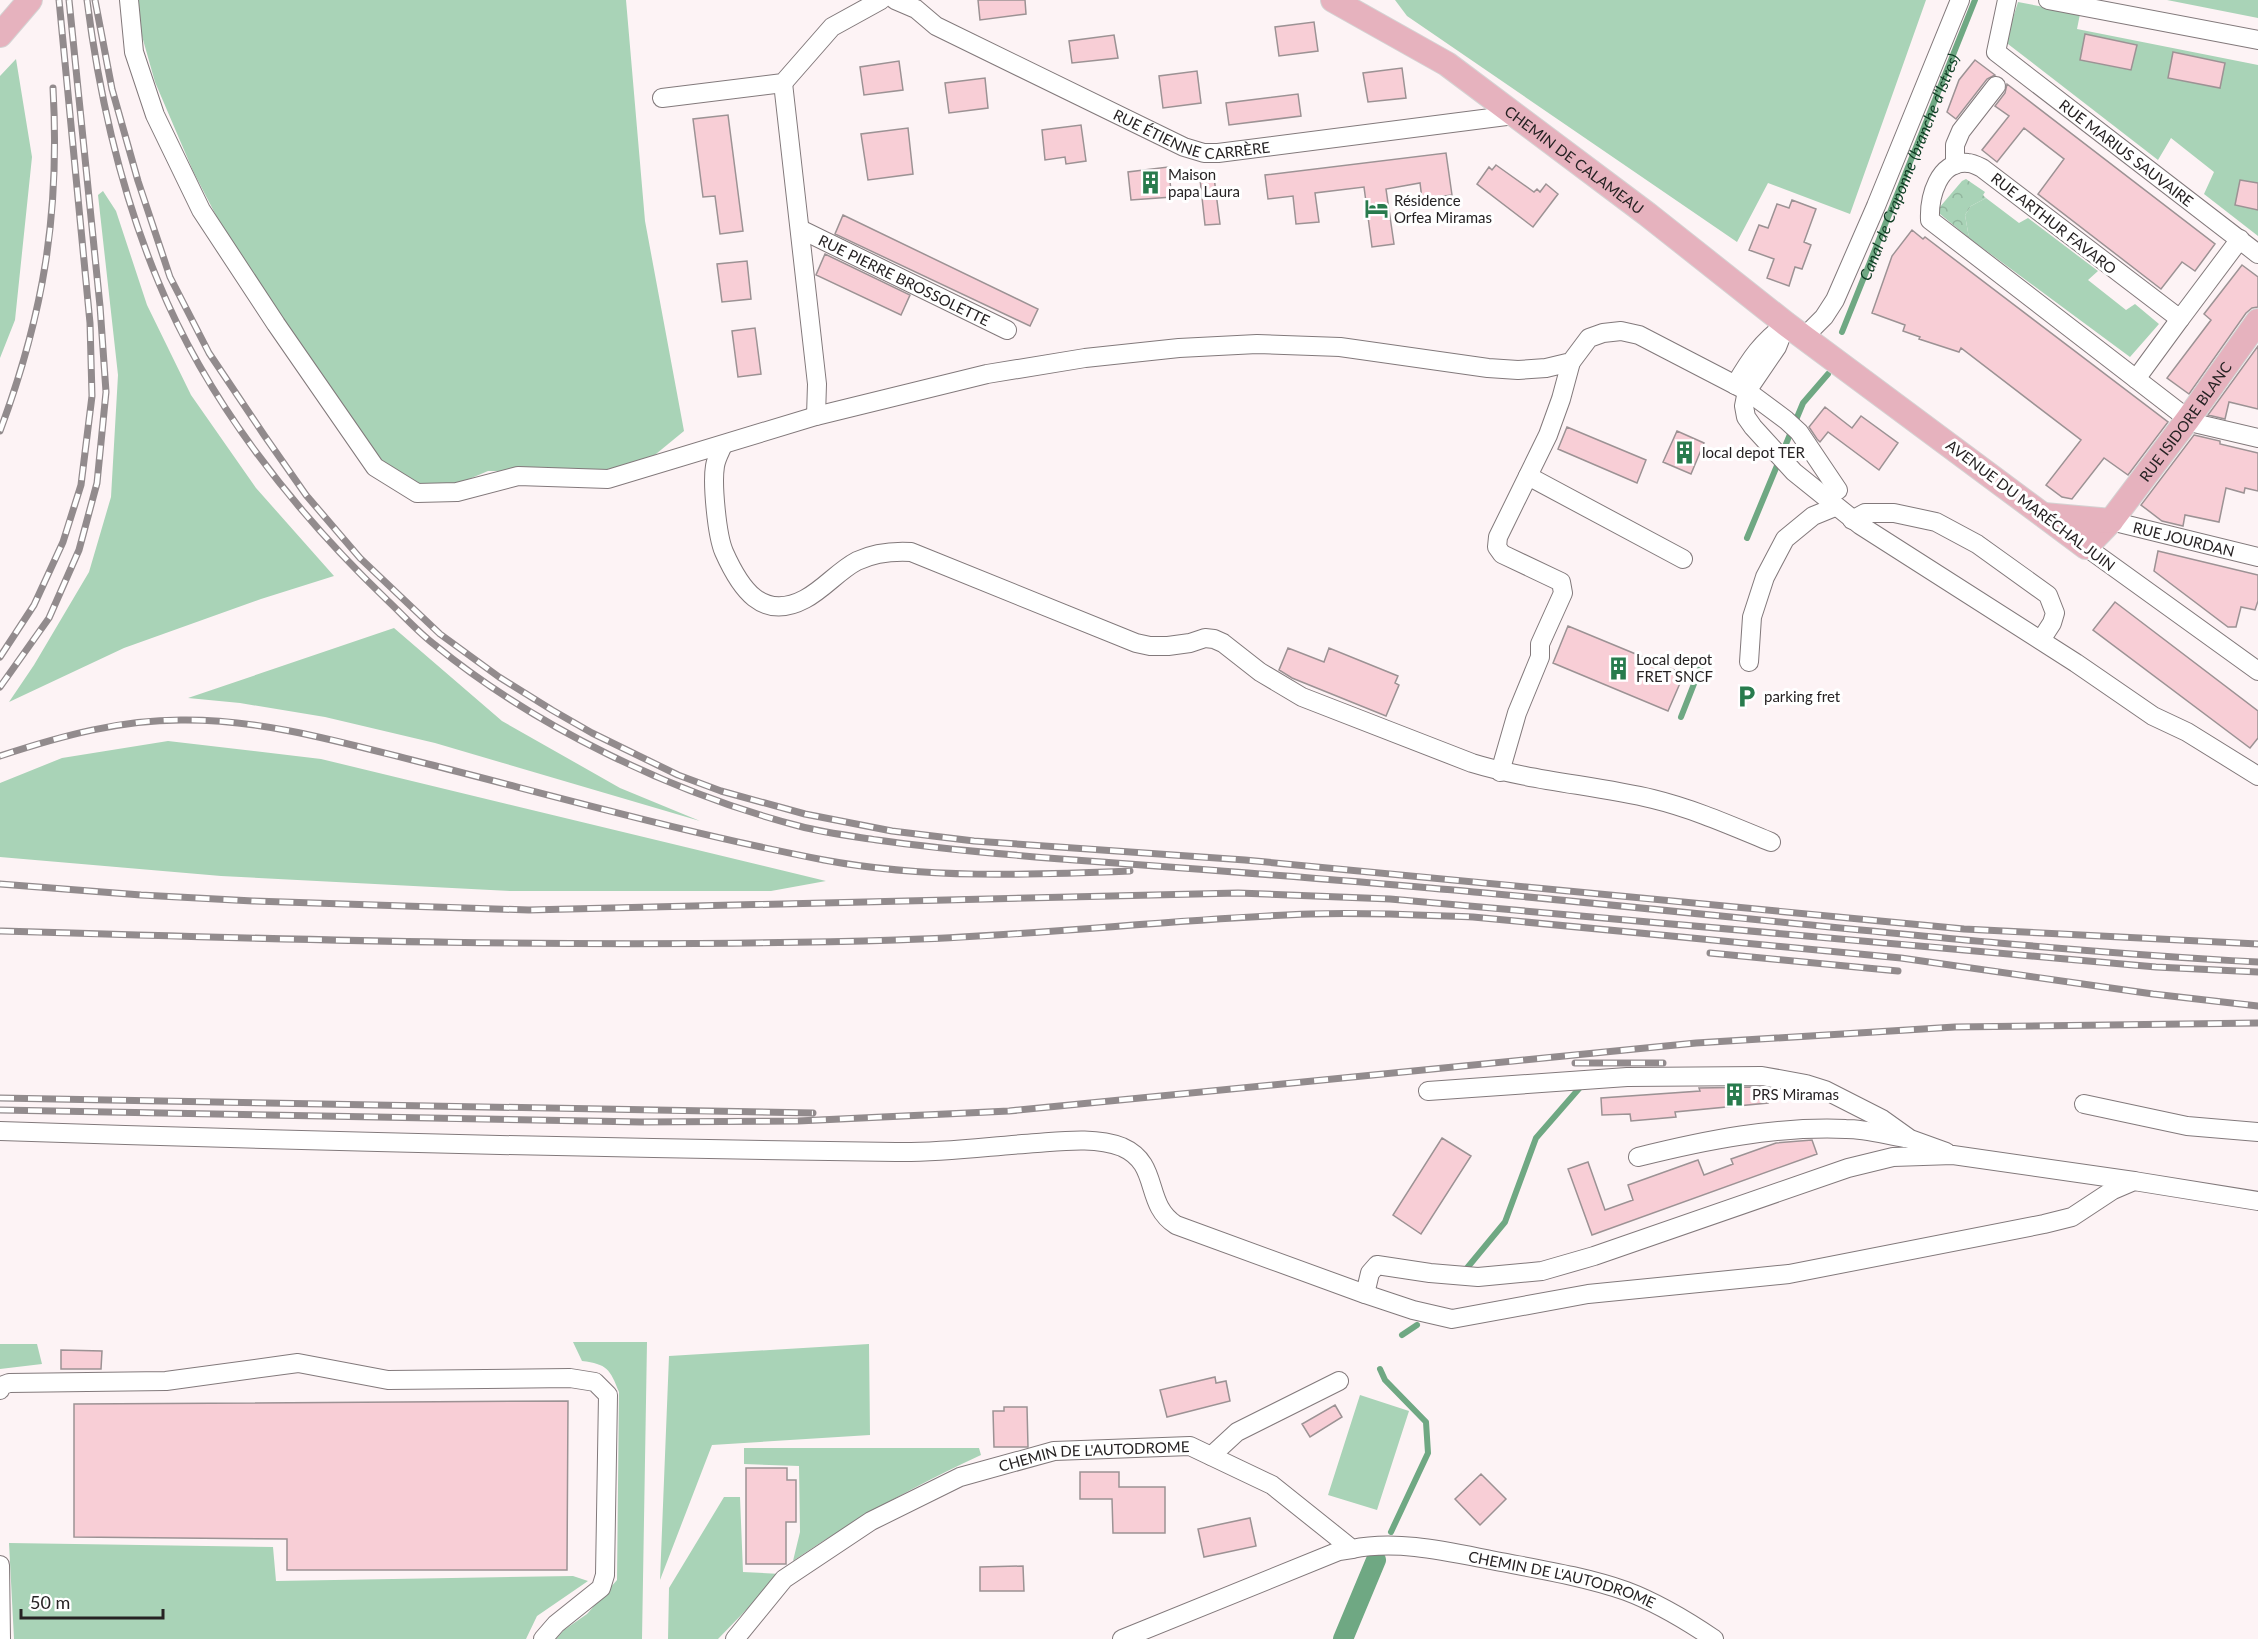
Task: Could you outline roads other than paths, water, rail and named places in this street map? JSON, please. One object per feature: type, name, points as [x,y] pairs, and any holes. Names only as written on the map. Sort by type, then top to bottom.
[{"type":"main road","points":[[0,34],[30,0]]},
{"type":"main road","name":"CHEMIN DE CALAMEAU","points":[[1333,0],[1447,64],[1647,214],[1795,330]]},
{"type":"main road","name":"RUE ISIDORE BLANC","points":[[2086,547],[2110,521],[2188,419],[2258,321]]},
{"type":"main road","name":"AVENUE DU MARÉCHAL JUIN","points":[[1795,330],[2086,547]]},
{"type":"main road","points":[[2044,515],[2110,521]]},
{"type":"street","points":[[129,0],[134,52],[155,115],[201,210],[276,324],[375,467],[417,493],[457,492],[518,476],[608,479],[816,416],[987,375],[1085,358],[1179,348],[1257,344],[1340,346],[1488,368],[1518,370],[1546,368],[1571,362]]},
{"type":"street","points":[[662,98],[783,83],[832,27],[881,0]]},
{"type":"street","name":"RUE ÉTIENNE CARRÈRE","points":[[896,0],[916,9],[936,26],[1184,147],[1204,153],[1514,115]]},
{"type":"street","points":[[1836,499],[1781,458],[1746,417],[1741,388],[1795,330],[1824,317],[1834,300],[1960,0]]},
{"type":"street","name":"RUE MARIUS SAUVAIRE","points":[[2007,0],[1996,52],[2258,254]]},
{"type":"street","points":[[2048,0],[2258,40]]},
{"type":"street","name":"RUE PIERRE BROSSOLETTE","points":[[783,83],[817,384],[816,416]]},
{"type":"street","points":[[1996,86],[1961,131],[1955,145],[1955,165],[1944,173],[1935,186],[1929,204],[1930,220],[2194,423],[2258,438]]},
{"type":"street","name":"RUE ARTHUR FAVARO","points":[[1955,165],[1968,163],[1982,168],[2180,319]]},
{"type":"street","name":"RUE PIERRE BROSSOLETTE","points":[[800,229],[1007,330]]},
{"type":"street","points":[[2136,379],[2240,239]]},
{"type":"street","points":[[1500,772],[1517,713],[1540,657],[1540,644],[1563,593],[1561,582],[1502,554],[1497,547],[1498,537],[1548,435],[1571,362],[1589,338],[1603,333],[1621,331],[1639,335],[1741,388],[1793,426],[1836,499],[1852,520],[2041,640],[2153,716],[2194,736],[2258,776]]},
{"type":"street","points":[[723,445],[715,465],[714,480],[720,543],[731,569],[744,587],[755,600],[767,606],[787,606],[806,598],[858,561],[895,551],[911,552],[1136,643],[1168,646],[1205,638],[1214,639],[1223,643],[1260,672],[1302,697],[1472,763],[1500,772],[1656,800],[1689,810],[1771,842]]},
{"type":"street","points":[[1528,476],[1683,559]]},
{"type":"street","points":[[1749,662],[1752,617],[1765,577],[1785,539],[1836,499]]},
{"type":"street","points":[[1852,520],[1864,513],[1894,513],[1936,522],[1977,544],[2048,595],[2055,613],[2052,623],[2041,640]]},
{"type":"street","name":"RUE JOURDAN","points":[[2110,521],[2258,557]]},
{"type":"street","name":"AVENUE DU MARÉCHAL JUIN","points":[[2086,547],[2258,671]]},
{"type":"street","points":[[1428,1091],[1627,1077],[1762,1076],[1806,1084],[1833,1093],[1882,1119],[1910,1139]]},
{"type":"street","points":[[2084,1104],[2187,1126],[2258,1132]]},
{"type":"street","points":[[1638,1157],[1703,1141],[1796,1130],[1846,1129],[1910,1139],[1953,1155]]},
{"type":"street","points":[[0,1131],[587,1147],[902,1152],[1065,1141],[1096,1142],[1124,1148],[1140,1160],[1145,1167],[1161,1214],[1176,1225],[1365,1294],[1413,1310],[1452,1319],[1588,1294],[1790,1274],[2072,1217],[2113,1190],[2134,1181]]},
{"type":"street","points":[[1365,1294],[1370,1273],[1377,1265],[1478,1277],[1542,1270],[1594,1256],[1866,1162],[1893,1157],[1953,1155],[2258,1201]]},
{"type":"street","points":[[0,1387],[9,1383],[166,1382],[298,1363],[388,1380],[570,1378],[595,1382],[608,1395],[604,1575],[601,1588],[556,1624],[543,1639]]},
{"type":"street","points":[[1211,1456],[1237,1432],[1339,1381]]},
{"type":"street","name":"CHEMIN DE L'AUTODROME","points":[[735,1639],[784,1579],[871,1521],[960,1477],[1054,1451],[1190,1446],[1272,1485],[1352,1549],[1371,1545],[1438,1550],[1558,1573],[1625,1591],[1680,1616],[1714,1639]]},
{"type":"street","points":[[1122,1639],[1339,1551],[1352,1549]]},
{"type":"street","points":[[0,1565],[1,1639]]},
{"type":"waterway","name":"Canal de Craponne (branche d'Istres)","points":[[1842,332],[1975,0]]},
{"type":"waterway","name":"Canal de Craponne (branche d'Istres)","points":[[1747,538],[1803,403],[1828,374]]},
{"type":"waterway","name":"Canal de Craponne (branche d'Istres)","points":[[1681,717],[1703,661]]},
{"type":"waterway","name":"Canal de Craponne (branche d'Istres)","points":[[1467,1268],[1505,1222],[1536,1138],[1583,1084]]},
{"type":"waterway","name":"Canal de Craponne (branche d'Istres)","points":[[1402,1335],[1417,1325]]},
{"type":"waterway","name":"Canal de Craponne (branche d'Istres)","points":[[1380,1369],[1385,1380],[1426,1422],[1428,1453],[1391,1532]]},
{"type":"waterway","name":"Canal de Craponne (branche d'Istres)","points":[[1343,1639],[1376,1560]]},
{"type":"railway","points":[[0,657],[34,605],[63,542],[81,485],[92,396],[90,323],[59,0]]},
{"type":"railway","points":[[0,687],[49,618],[79,550],[97,483],[106,392],[100,306],[69,0]]},
{"type":"railway","points":[[87,0],[98,71],[113,143],[145,247],[178,326],[201,369],[256,452],[287,492],[352,566],[429,640],[474,675],[561,730],[656,776],[704,796],[818,831],[923,846],[1533,897],[1947,938],[2258,962]]},
{"type":"railway","points":[[95,0],[112,89],[138,181],[170,277],[209,353],[306,495],[360,558],[440,634],[499,677],[552,710],[592,733],[678,775],[721,791],[805,814],[892,831],[974,841],[1245,860],[1964,929],[2258,944]]},
{"type":"railway","points":[[0,431],[28,345],[46,262],[54,178],[53,88]]},
{"type":"railway","points":[[0,756],[92,730],[139,722],[186,720],[249,724],[374,750],[678,828],[824,860],[939,873],[1130,871]]},
{"type":"railway","points":[[0,884],[253,901],[529,910],[1238,893],[1390,899],[2156,967],[2258,972]]},
{"type":"railway","points":[[0,931],[448,942],[784,943],[948,938],[1310,914],[1473,917],[1901,958],[2153,994],[2258,1006]]},
{"type":"railway","points":[[1710,953],[1898,971]]},
{"type":"railway","points":[[0,1110],[641,1122],[798,1121],[1009,1111],[1696,1043],[1955,1027],[2258,1023]]},
{"type":"railway","points":[[1575,1063],[1663,1063]]},
{"type":"railway","points":[[0,1098],[813,1113]]},
{"type":"place","name":"Maison papa Laura","points":[[1150,183]]},
{"type":"place","name":"Résidence Orfea Miramas","points":[[1376,209]]},
{"type":"place","name":"local depot TER","points":[[1684,452]]},
{"type":"place","name":"Local depot FRET SNCF","points":[[1618,668]]},
{"type":"place","name":"parking fret","points":[[1746,696]]},
{"type":"place","name":"PRS Miramas","points":[[1734,1094]]}]
